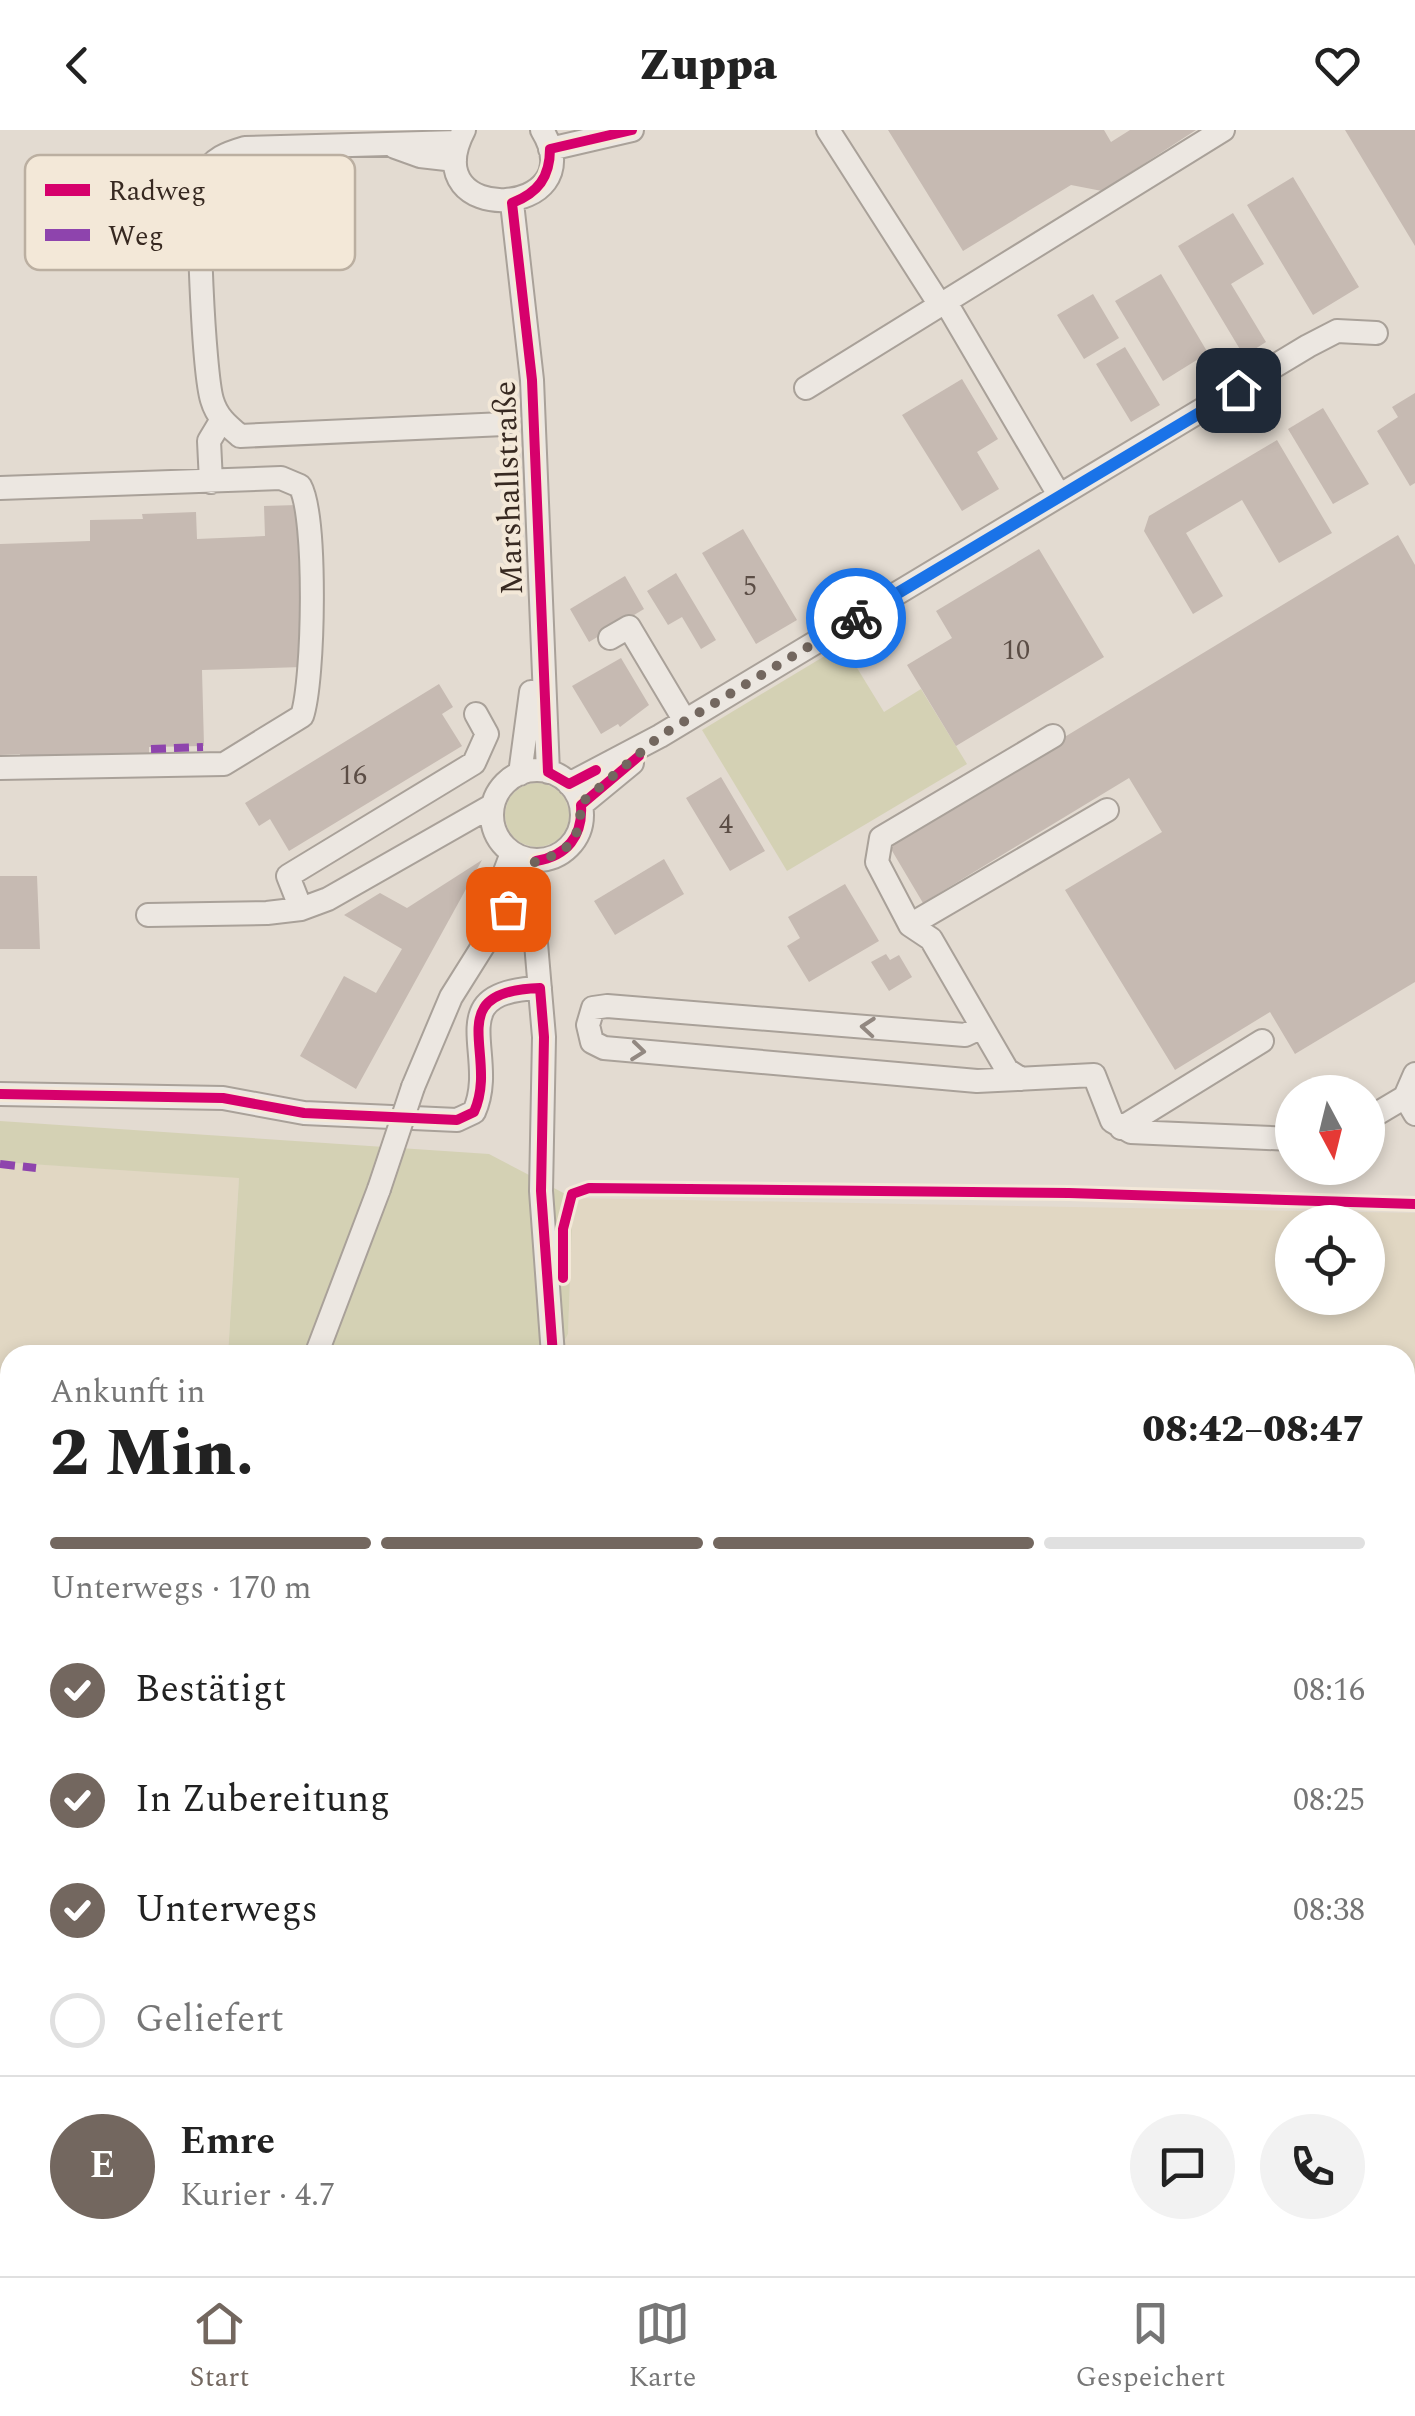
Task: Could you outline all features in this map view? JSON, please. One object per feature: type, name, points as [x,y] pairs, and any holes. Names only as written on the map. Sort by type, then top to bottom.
[{"type":"street","points":[[222,155],[246,148],[459,144],[459,175],[481,198],[512,202],[537,189],[550,163],[546,140],[632,130]]},
{"type":"street","points":[[828,130],[942,303],[1059,496]]},
{"type":"street","points":[[806,388],[1224,130]]},
{"type":"street","name":"Marshallstraße","points":[[512,202],[532,380],[539,634],[566,787]]},
{"type":"street","points":[[203,270],[203,343],[212,401],[221,421],[240,436],[504,424]]},
{"type":"street","points":[[533,867],[512,853],[495,833],[493,805],[502,786],[520,774],[566,787],[660,736],[1337,331],[1376,333]]},
{"type":"street","points":[[211,482],[209,441],[221,421]]},
{"type":"street","points":[[0,488],[281,478],[300,486],[309,501],[309,679],[302,716],[224,764],[0,768]]},
{"type":"street","points":[[610,638],[629,627],[685,721]]},
{"type":"street","name":"Marshallstraße","points":[[520,774],[539,634]]},
{"type":"street","points":[[301,909],[288,876],[474,763],[488,734],[476,714]]},
{"type":"street","points":[[1020,1079],[1007,1070],[974,1031],[931,940],[910,925],[876,877],[876,850],[881,838],[1052,736]]},
{"type":"street","points":[[320,1345],[351,1274],[413,1087],[451,997],[533,867],[572,844],[582,818],[566,787]]},
{"type":"street","points":[[148,915],[301,909],[328,899],[493,805]]},
{"type":"street","points":[[910,925],[1107,810]]},
{"type":"street","points":[[425,841],[468,831],[495,833]]},
{"type":"street","points":[[471,963],[512,853]]},
{"type":"street","points":[[533,867],[544,1099],[542,1190],[551,1345]]},
{"type":"street","points":[[0,1094],[223,1098],[304,1113],[457,1120],[474,1112],[481,1096],[478,1017],[486,1002],[508,990],[540,988]]},
{"type":"street","points":[[974,1031],[607,1006],[593,1008],[588,1025],[592,1042],[604,1048],[977,1081],[1094,1075],[1106,1109],[1121,1128],[1131,1132],[1275,1138]]},
{"type":"street","points":[[1121,1128],[1262,1042]]},
{"type":"street","points":[[1385,1114],[1410,1106],[1415,1074]]},
{"type":"shaded area","points":[[843,645],[884,712],[921,689],[967,764],[787,871],[702,730]]},
{"type":"shaded area","points":[[537,783],[559,793],[569,815],[559,837],[537,847],[515,837],[505,815],[515,793]]},
{"type":"shaded area","points":[[0,1121],[489,1154],[573,1198],[568,1334],[562,1345],[229,1345],[239,1178],[0,1162]]},
{"type":"shaded area","points":[[0,1162],[239,1177],[229,1345],[0,1345]]},
{"type":"shaded area","points":[[573,1198],[1275,1211],[1275,1315],[1385,1315],[1385,1212],[1415,1213],[1415,1345],[562,1345],[568,1334]]},
{"type":"building","points":[[888,130],[1104,130],[1111,142],[1130,130],[1196,130],[1102,191],[1071,185],[963,251]]},
{"type":"building","points":[[1345,130],[1415,130],[1415,246]]},
{"type":"building","points":[[1293,177],[1359,287],[1313,315],[1247,205]]},
{"type":"building","points":[[1233,213],[1264,264],[1231,284],[1266,342],[1244,356],[1178,246]]},
{"type":"building","points":[[1161,274],[1208,353],[1163,381],[1115,301]]},
{"type":"building","points":[[1093,294],[1119,338],[1084,359],[1057,315]]},
{"type":"building","points":[[1125,347],[1160,405],[1131,422],[1096,364]]},
{"type":"building","points":[[962,379],[998,439],[977,452],[999,489],[962,511],[902,415]]},
{"type":"building","points":[[1415,393],[1415,483],[1410,486],[1377,431],[1398,417],[1392,407]]},
{"type":"building","points":[[1323,408],[1369,484],[1333,504],[1288,429]]},
{"type":"building","points":[[1277,440],[1332,533],[1279,563],[1242,500],[1186,533],[1223,596],[1193,614],[1144,531],[1149,516]]},
{"type":"building","points":[[297,505],[302,667],[202,670],[204,746],[149,747],[149,755],[0,755],[0,544],[90,541],[90,520],[196,512],[197,539],[265,536],[264,506]]},
{"type":"building","points":[[743,529],[797,620],[756,644],[702,553]]},
{"type":"building","points":[[1398,535],[1415,565],[1415,982],[1295,1054],[1270,1012],[1175,1070],[1065,890],[1162,832],[1129,778],[923,903],[888,844]]},
{"type":"building","points":[[1039,549],[1104,657],[956,746],[907,665],[952,638],[936,611]]},
{"type":"building","points":[[676,573],[716,640],[701,649],[682,617],[668,625],[647,591]]},
{"type":"building","points":[[625,576],[644,609],[589,642],[570,609]]},
{"type":"building","points":[[621,658],[649,705],[620,727],[618,724],[601,734],[572,686]]},
{"type":"building","points":[[439,684],[453,707],[442,714],[462,746],[289,851],[270,819],[259,826],[245,803]]},
{"type":"building","points":[[721,777],[765,851],[730,871],[686,798]]},
{"type":"building","points":[[664,859],[684,894],[615,935],[594,901]]},
{"type":"building","points":[[482,860],[356,1089],[300,1056],[344,976],[376,993],[402,949],[344,915],[380,893],[407,908]]},
{"type":"building","points":[[0,876],[37,876],[40,949],[0,949]]},
{"type":"building","points":[[845,884],[879,941],[809,982],[787,946],[800,938],[788,917]]},
{"type":"building","points":[[886,954],[890,960],[899,955],[912,977],[889,991],[871,962]]},
{"type":"marked path","points":[[504,424],[534,421]]},
{"type":"marked path","points":[[151,749],[203,747]]},
{"type":"marked path","points":[[0,1164],[36,1168]]},
{"type":"cycle path","points":[[596,770],[569,784],[548,772],[532,380],[512,203],[541,183],[550,149],[632,130]]},
{"type":"cycle path","points":[[536,861],[571,843],[579,826],[581,805],[639,756]]},
{"type":"cycle path","points":[[0,1094],[223,1098],[304,1113],[457,1120],[474,1112],[480,1090],[481,1014],[490,1001],[509,992],[540,988],[544,1037],[541,1191],[552,1345]]},
{"type":"cycle path","points":[[563,1278],[563,1229],[572,1194],[589,1188],[1069,1193],[1415,1204]]},
{"type":"way so far","points":[[508,909],[536,860],[549,859],[572,844],[582,818],[580,804],[660,736],[856,618]]},
{"type":"route","points":[[856,618],[1238,390]]}]
